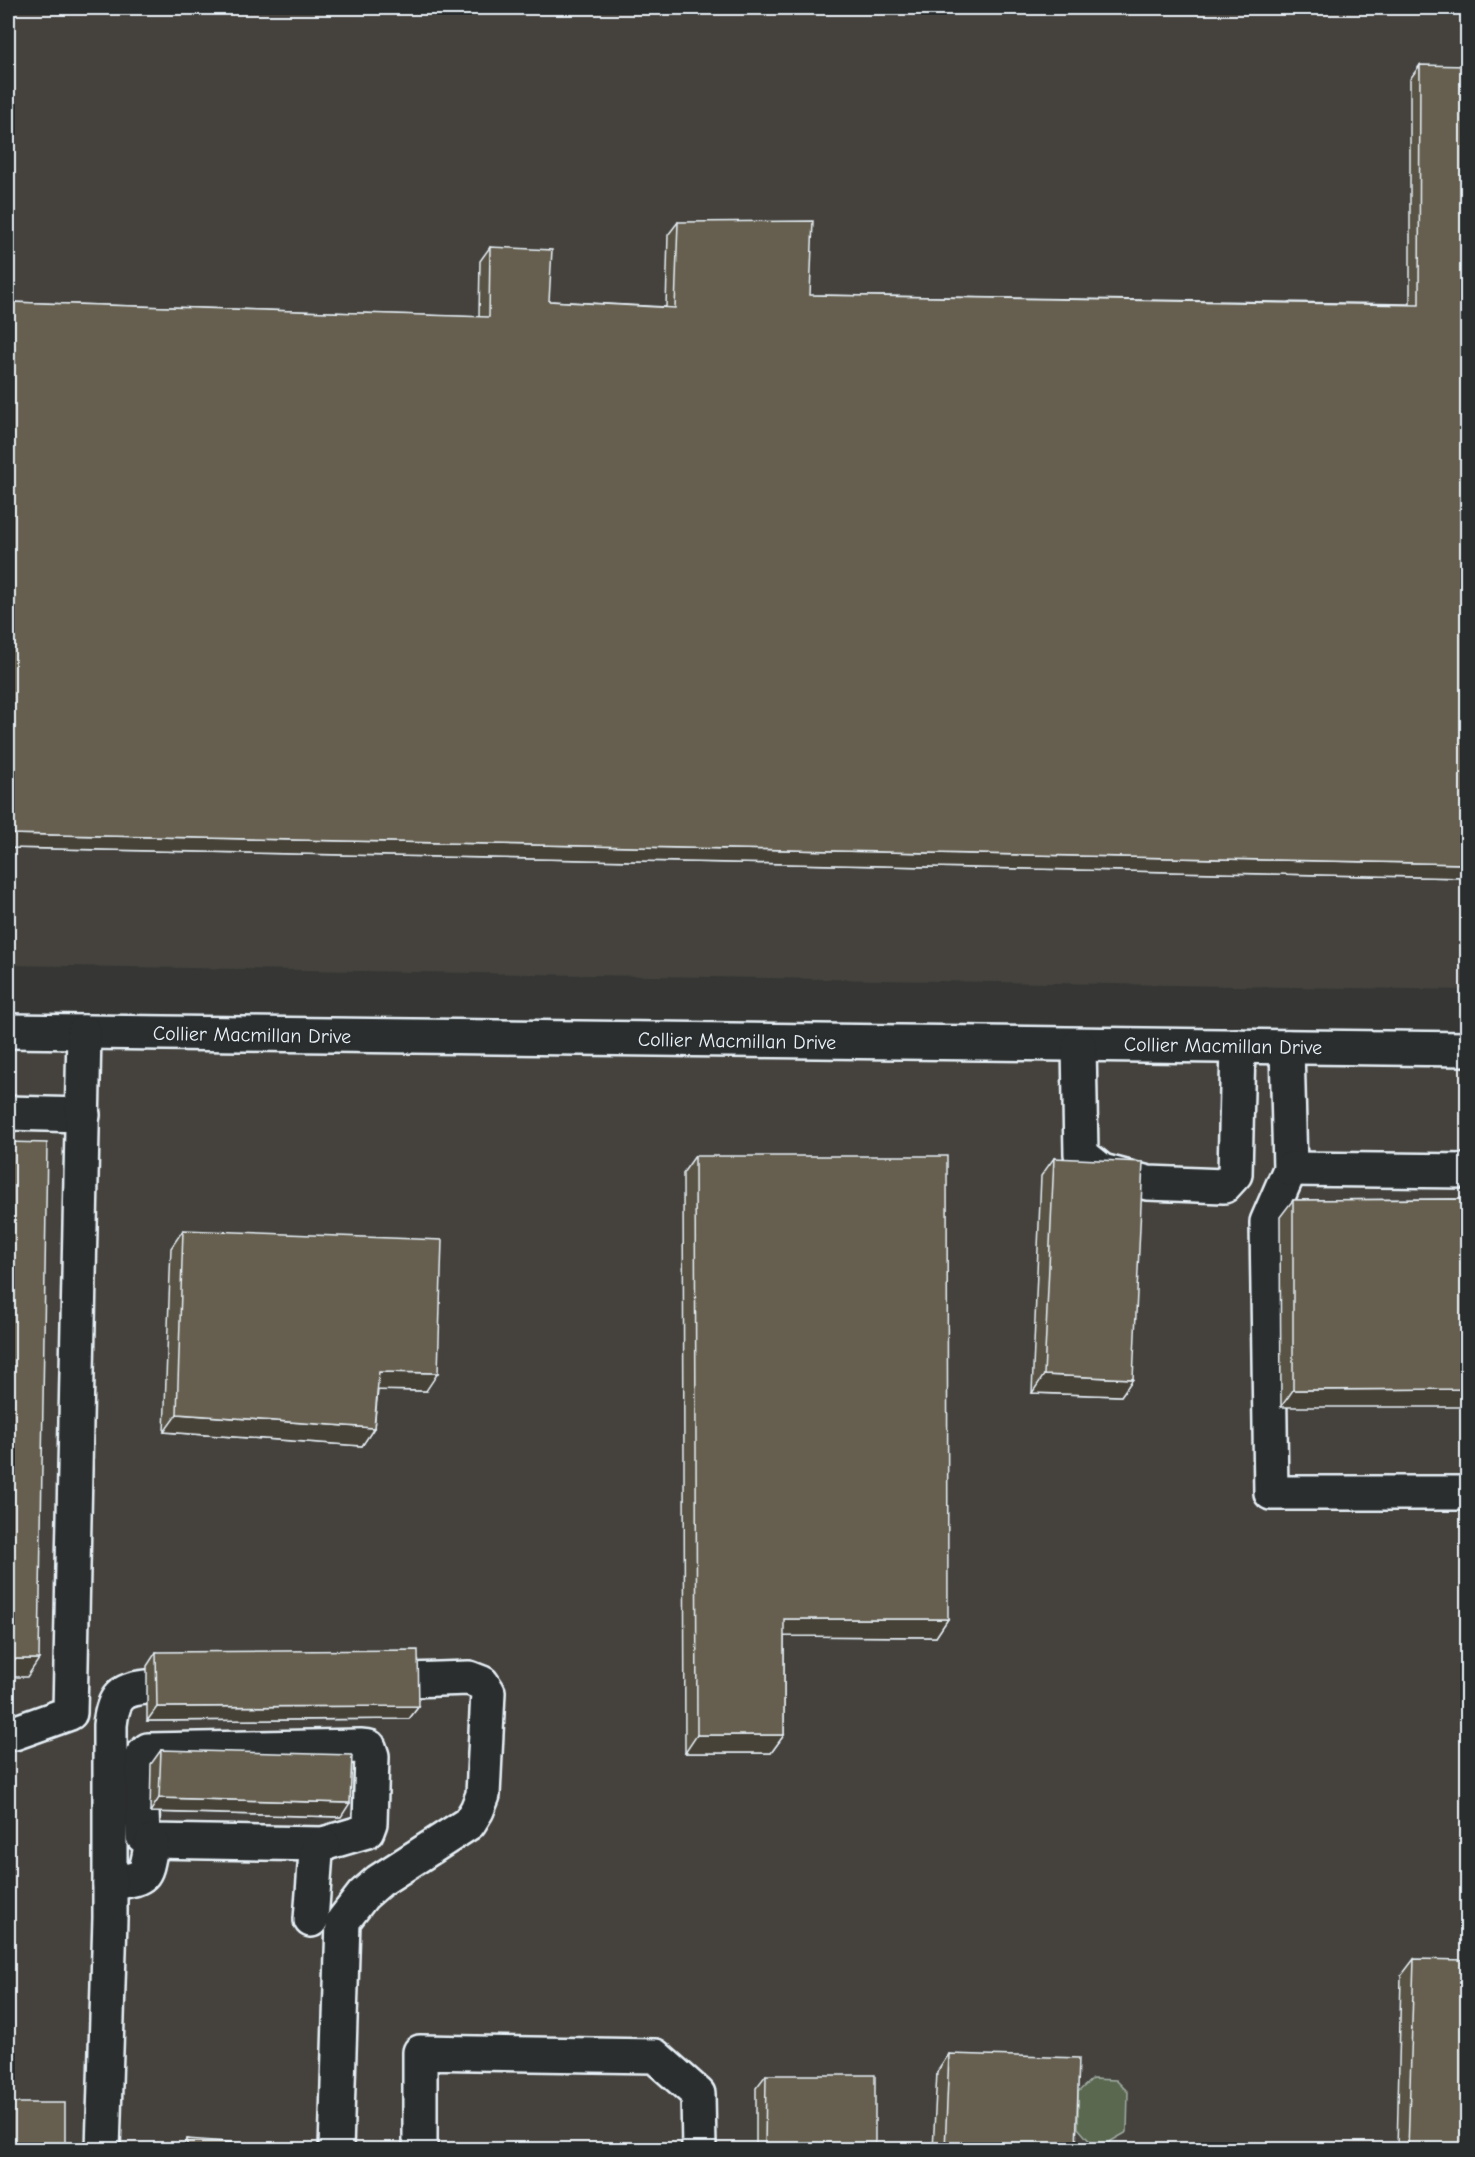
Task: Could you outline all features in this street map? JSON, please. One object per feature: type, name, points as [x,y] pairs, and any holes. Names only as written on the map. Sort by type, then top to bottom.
[{"type":"street","name":"Collier Macmillan Drive","points":[[8,1031],[1467,1049]]},
{"type":"street","points":[[8,1733],[14,1733],[70,1713],[84,1032]]},
{"type":"street","points":[[1079,1045],[1080,1154],[1102,1171],[1148,1183],[1224,1186],[1235,1174],[1238,1047]]},
{"type":"street","points":[[1287,1047],[1290,1169],[1267,1222],[1271,1493],[1467,1493]]},
{"type":"street","points":[[8,1113],[83,1116]]},
{"type":"street","points":[[1290,1169],[1467,1171]]},
{"type":"street","points":[[336,2150],[343,1921],[363,1895],[379,1881],[469,1823],[483,1795],[488,1692],[482,1683],[469,1678],[409,1680]]},
{"type":"street","points":[[103,2150],[110,1884],[110,1725],[112,1706],[122,1694],[132,1688],[147,1687]]},
{"type":"street","points":[[360,1746],[369,1748],[372,1756],[370,1823],[367,1831],[323,1844],[152,1841],[144,1836],[140,1764],[142,1756],[148,1750],[360,1746]]},
{"type":"street","points":[[110,1884],[142,1877],[145,1873],[152,1841]]},
{"type":"street","points":[[311,1920],[316,1853],[323,1844]]},
{"type":"street","points":[[420,2150],[420,2052],[655,2056],[698,2094],[699,2150]]},
{"type":"shaded area","points":[[8,8],[1467,8],[1467,990],[8,965]]},
{"type":"shaded area","points":[[8,1047],[1467,1056],[1467,2149],[8,2149]]},
{"type":"green space","points":[[1092,2079],[1116,2080],[1128,2092],[1127,2132],[1106,2144],[1092,2144],[1078,2128],[1078,2092]]},
{"type":"building","points":[[1420,65],[1467,66],[1467,864],[8,834],[8,302],[489,317],[490,247],[552,250],[549,301],[675,308],[678,222],[813,221],[810,295],[1419,305]]},
{"type":"building","points":[[8,1142],[47,1143],[39,1659],[8,1659]]},
{"type":"building","points":[[695,1156],[947,1156],[948,1619],[784,1619],[784,1735],[697,1735]]},
{"type":"building","points":[[1054,1158],[1143,1162],[1133,1379],[1044,1375]]},
{"type":"building","points":[[1467,1199],[1467,1389],[1293,1390],[1293,1200]]},
{"type":"building","points":[[183,1230],[442,1240],[438,1373],[379,1372],[374,1428],[177,1414]]},
{"type":"building","points":[[418,1650],[419,1706],[157,1707],[156,1652]]},
{"type":"building","points":[[161,1750],[352,1755],[350,1803],[159,1798]]},
{"type":"building","points":[[1414,1959],[1467,1960],[1467,2150],[1408,2150]]},
{"type":"building","points":[[949,2054],[1079,2058],[1076,2150],[945,2150]]},
{"type":"building","points":[[766,2075],[875,2075],[875,2150],[765,2150]]},
{"type":"building","points":[[8,2103],[65,2103],[65,2150],[8,2150]]},
{"type":"building","points":[[187,2139],[240,2143],[240,2150],[187,2150]]}]
